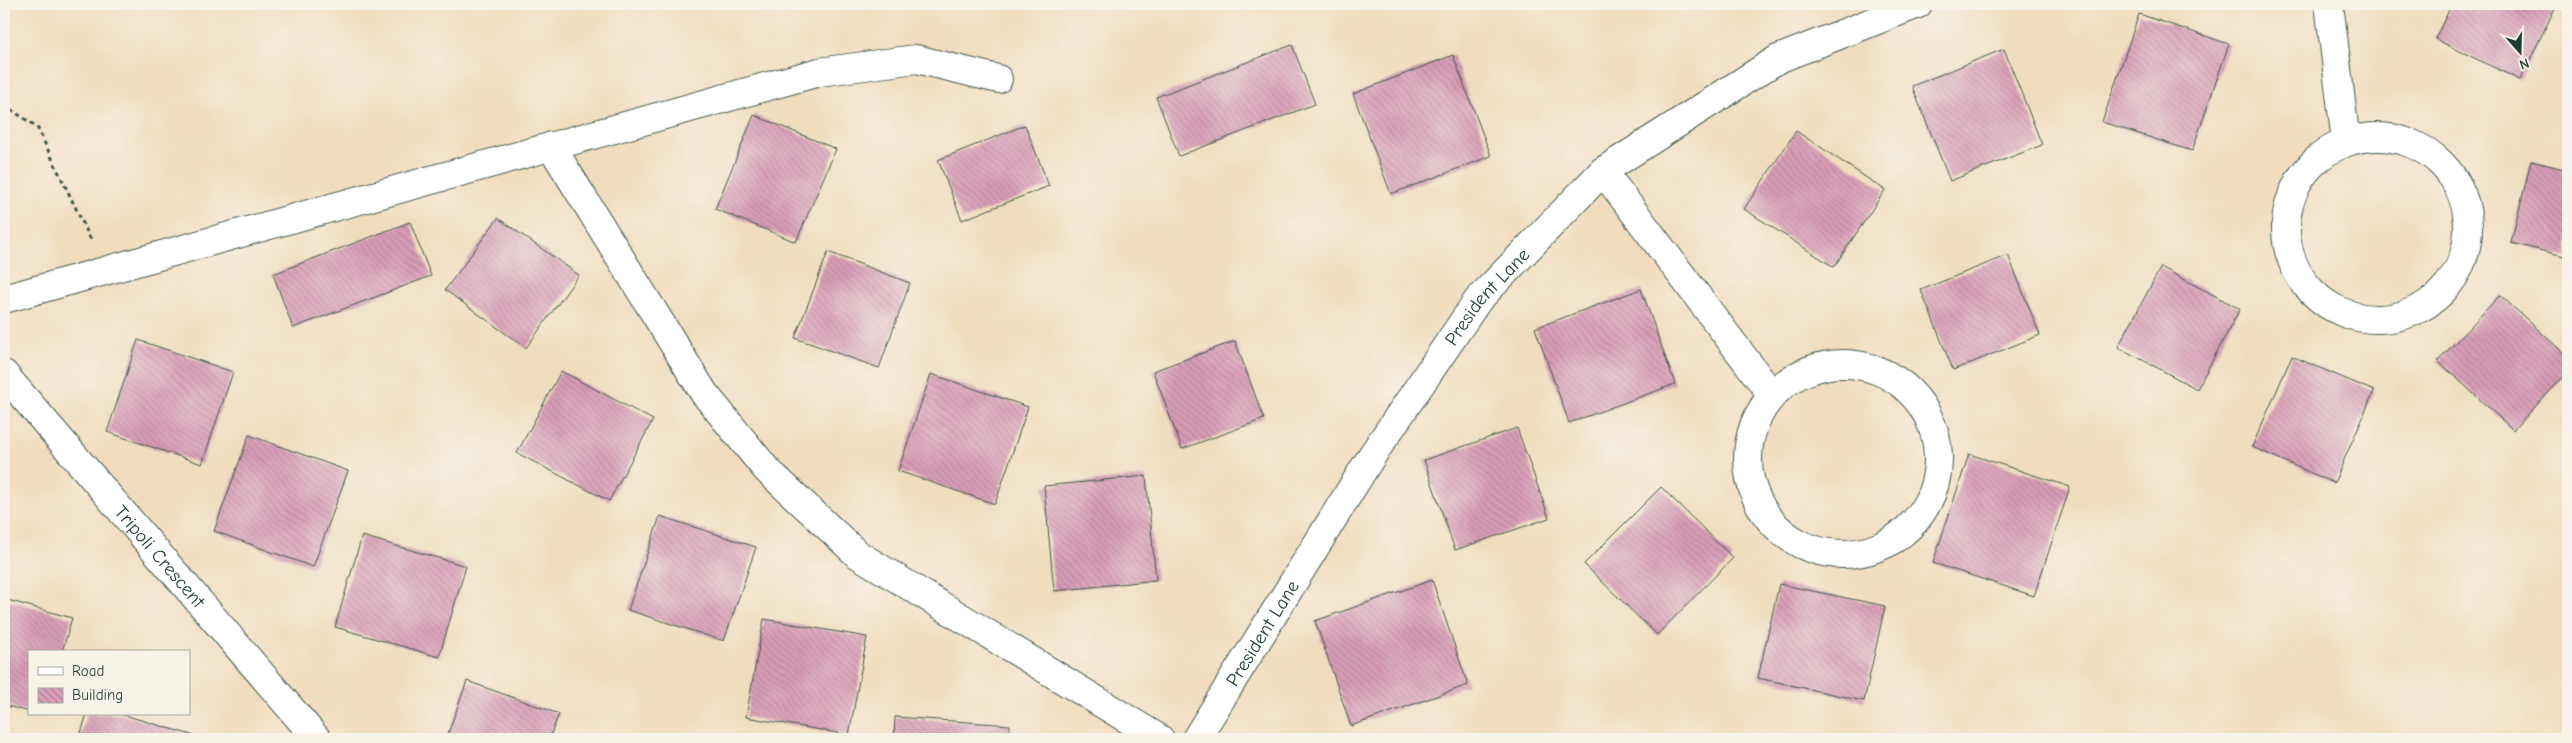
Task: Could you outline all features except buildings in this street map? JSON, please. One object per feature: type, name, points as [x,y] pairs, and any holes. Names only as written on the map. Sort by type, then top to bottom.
[{"type":"street","name":"President Lane","points":[[1196,739],[1373,454],[1478,300],[1603,171],[1778,58],[1918,4]]},
{"type":"street","points":[[2329,4],[2346,142]]},
{"type":"street","points":[[4,299],[819,72],[916,59],[998,79]]},
{"type":"street","points":[[2377,136],[2409,141],[2425,149],[2446,166],[2464,196],[2470,228],[2464,258],[2449,286],[2425,306],[2395,318],[2366,319],[2336,310],[2300,279],[2287,250],[2285,231],[2290,200],[2299,180],[2320,156],[2346,142],[2377,136]]},
{"type":"street","points":[[551,146],[704,393],[766,469],[857,554],[1160,739]]},
{"type":"street","points":[[1603,171],[1772,396]]},
{"type":"street","points":[[1828,364],[1861,365],[1892,377],[1915,395],[1934,426],[1939,459],[1934,490],[1917,519],[1903,532],[1883,545],[1850,554],[1819,551],[1784,534],[1762,510],[1749,479],[1747,460],[1752,428],[1772,396],[1798,375],[1828,364]]},
{"type":"street","name":"Tripoli Crescent","points":[[4,374],[317,739]]},
{"type":"path","points":[[4,105],[37,127],[105,270]]}]
